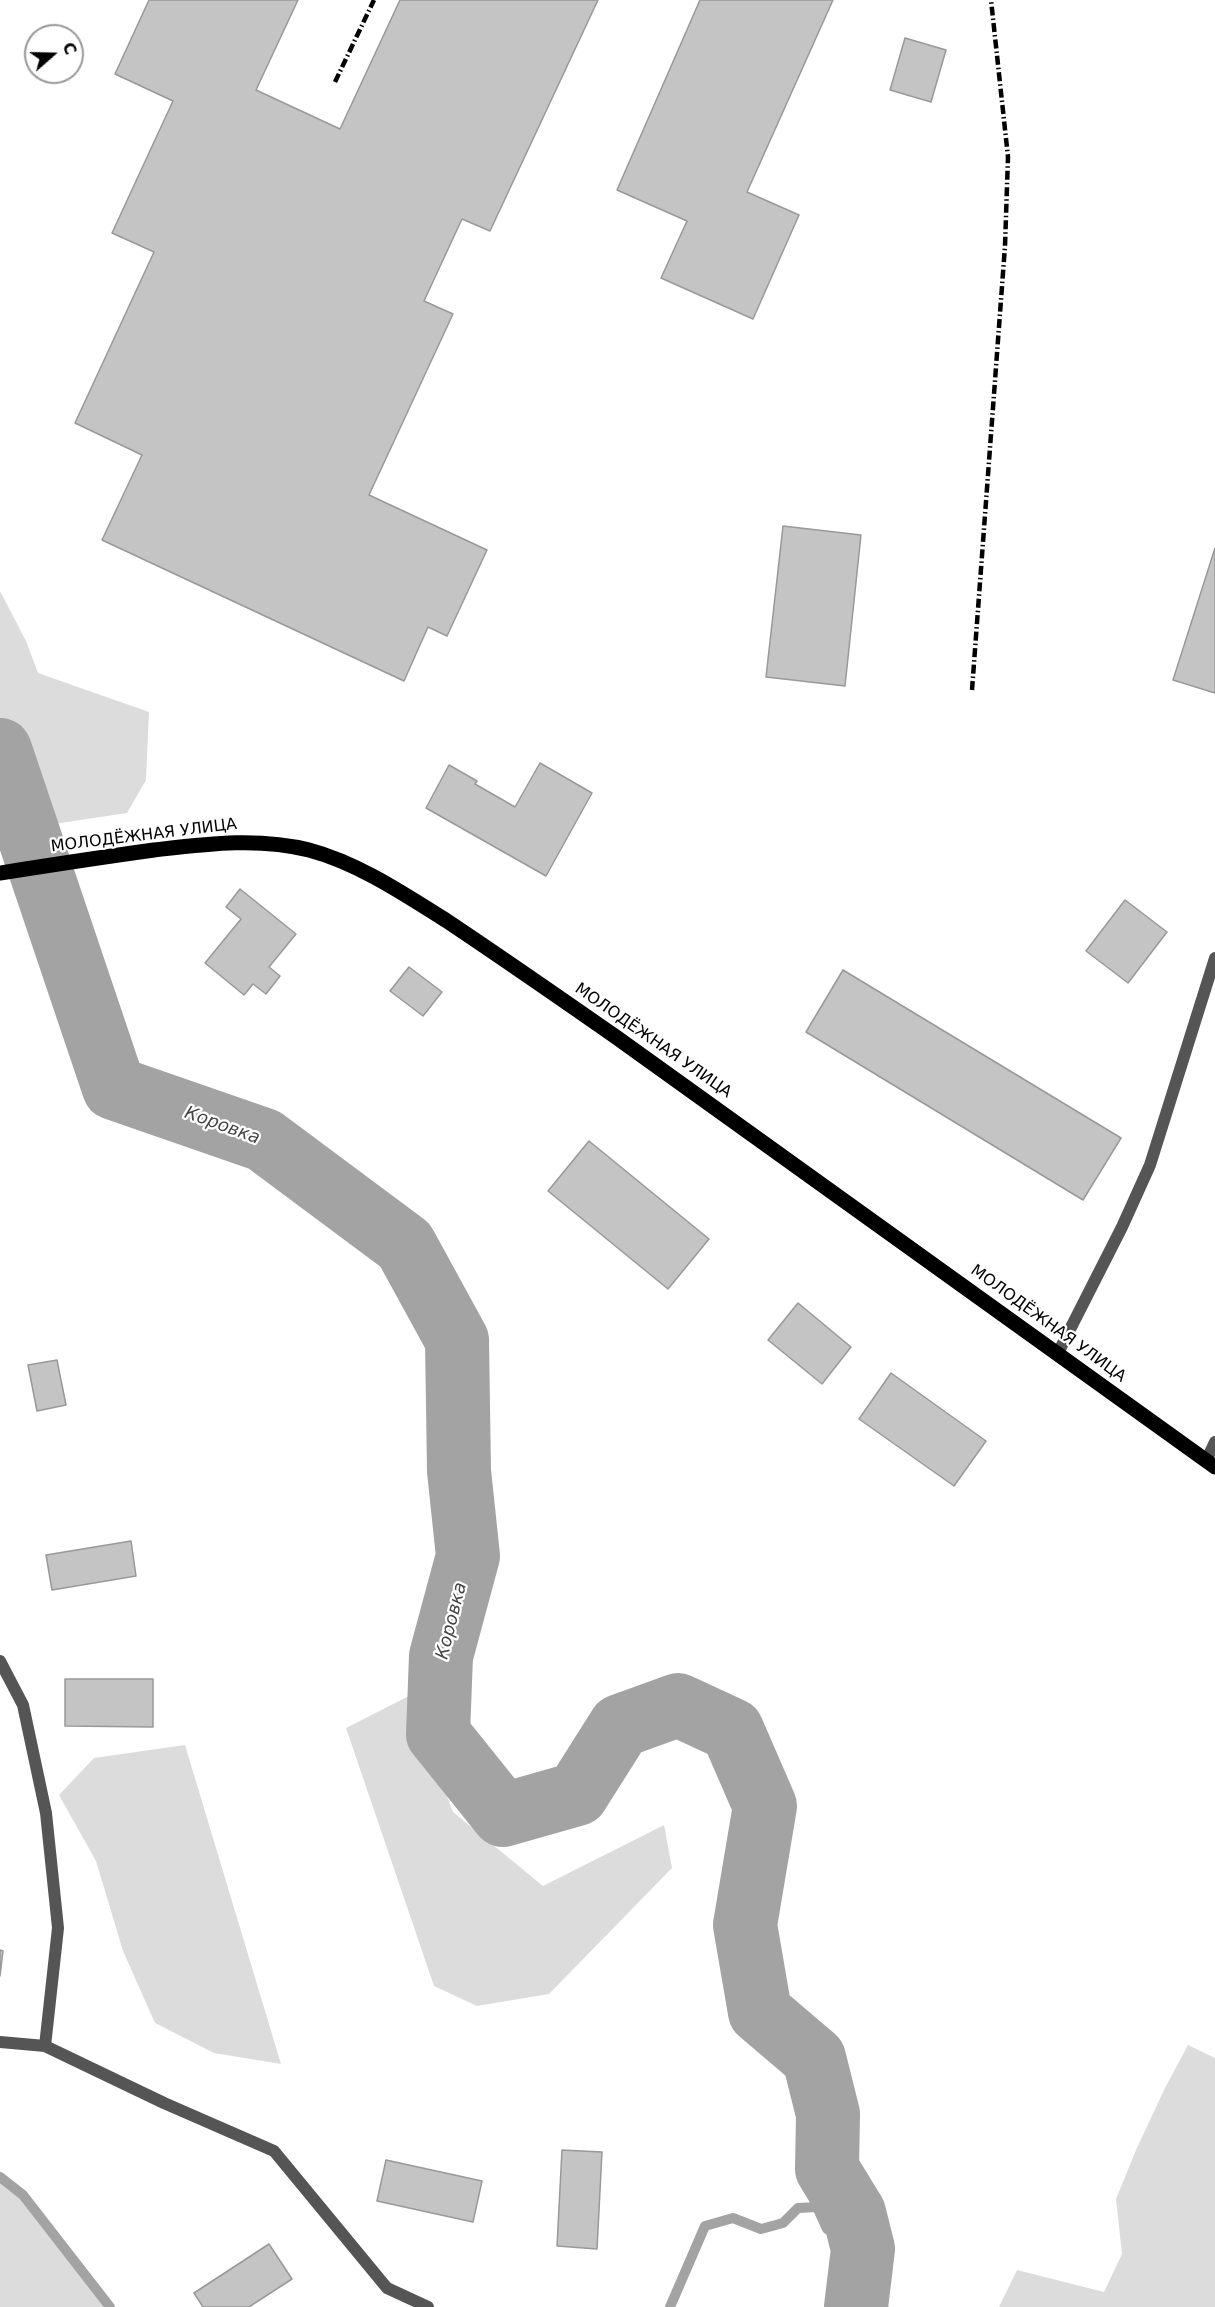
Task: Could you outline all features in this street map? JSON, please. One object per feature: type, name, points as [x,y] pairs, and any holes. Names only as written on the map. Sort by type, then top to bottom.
[{"type":"main road","name":"МОЛОДЁЖНАЯ УЛИЦА","points":[[0,873],[201,844],[246,842],[279,844],[312,850],[345,862],[418,903],[511,963],[804,1169],[1210,1464]]},
{"type":"street","points":[[1058,1353],[1150,1165],[1215,958]]},
{"type":"street","points":[[1210,1464],[1215,1442]]},
{"type":"street","points":[[0,1661],[23,1705],[47,1824],[58,1928],[45,2046]]},
{"type":"street","points":[[0,2042],[45,2046],[164,2103],[274,2151],[387,2288],[428,2307]]},
{"type":"shaded area","points":[[0,591],[26,641],[38,673],[149,712],[146,780],[127,813],[54,824],[15,741],[0,740]]},
{"type":"shaded area","points":[[409,1696],[453,1812],[543,1886],[664,1825],[672,1868],[549,1994],[477,2006],[434,1986],[346,1728]]},
{"type":"shaded area","points":[[185,1745],[281,2064],[214,2053],[155,2023],[123,1951],[96,1861],[59,1795],[94,1758]]},
{"type":"shaded area","points":[[1188,2045],[1215,2058],[1215,2307],[999,2307],[1017,2270],[1104,2292],[1122,2254],[1116,2199],[1136,2150]]},
{"type":"shaded area","points":[[0,2177],[23,2195],[110,2307],[0,2307]]},
{"type":"building","points":[[149,0],[298,0],[256,90],[340,129],[400,0],[598,0],[490,231],[462,219],[424,301],[453,314],[369,495],[487,550],[447,636],[428,627],[404,681],[102,540],[142,455],[75,423],[154,252],[112,233],[173,101],[115,74]]},
{"type":"building","points":[[700,0],[833,0],[747,192],[799,215],[753,319],[661,278],[687,221],[617,190]]},
{"type":"building","points":[[905,38],[946,50],[931,102],[890,90]]},
{"type":"building","points":[[783,526],[861,535],[845,686],[766,677]]},
{"type":"building","points":[[1215,548],[1215,693],[1173,680]]},
{"type":"building","points":[[540,763],[592,793],[546,876],[426,808],[449,765],[477,781],[475,784],[515,807]]},
{"type":"building","points":[[240,889],[296,934],[269,967],[280,976],[266,994],[253,984],[244,995],[205,963],[241,919],[226,907]]},
{"type":"building","points":[[1125,900],[1167,932],[1128,983],[1086,951]]},
{"type":"building","points":[[409,967],[442,992],[423,1016],[390,991]]},
{"type":"building","points":[[843,970],[1121,1138],[1083,1200],[806,1032]]},
{"type":"building","points":[[589,1141],[709,1239],[668,1289],[548,1191]]},
{"type":"building","points":[[798,1303],[851,1347],[822,1384],[768,1340]]},
{"type":"building","points":[[57,1360],[66,1405],[37,1411],[28,1365]]},
{"type":"building","points":[[891,1373],[986,1441],[954,1486],[859,1419]]},
{"type":"building","points":[[131,1541],[136,1576],[52,1590],[46,1555]]},
{"type":"building","points":[[65,1679],[153,1679],[153,1727],[65,1726]]},
{"type":"building","points":[[0,1950],[3,1951],[0,1976]]},
{"type":"building","points":[[562,2150],[602,2152],[597,2249],[557,2246]]},
{"type":"building","points":[[386,2160],[482,2181],[473,2222],[377,2201]]},
{"type":"building","points":[[269,2244],[292,2279],[249,2307],[203,2307],[194,2293]]},
{"type":"waterway","name":"Коровка","points":[[0,750],[114,1088],[264,1140],[405,1245],[457,1340],[459,1471],[468,1556],[441,1656],[438,1734],[503,1815],[577,1794],[620,1726],[678,1705],[732,1730],[765,1806],[745,1925],[760,2012],[814,2058],[828,2114],[827,2169],[854,2213],[863,2249],[856,2307]]},
{"type":"waterway","points":[[0,2177],[23,2195],[110,2307]]},
{"type":"waterway","points":[[670,2307],[705,2226],[733,2218],[761,2229],[783,2223],[798,2208],[817,2207],[827,2229],[843,2235],[854,2213]]},
{"type":"railway","points":[[335,82],[374,0]]},
{"type":"railway","points":[[972,690],[1005,246],[1008,157],[991,0]]}]
